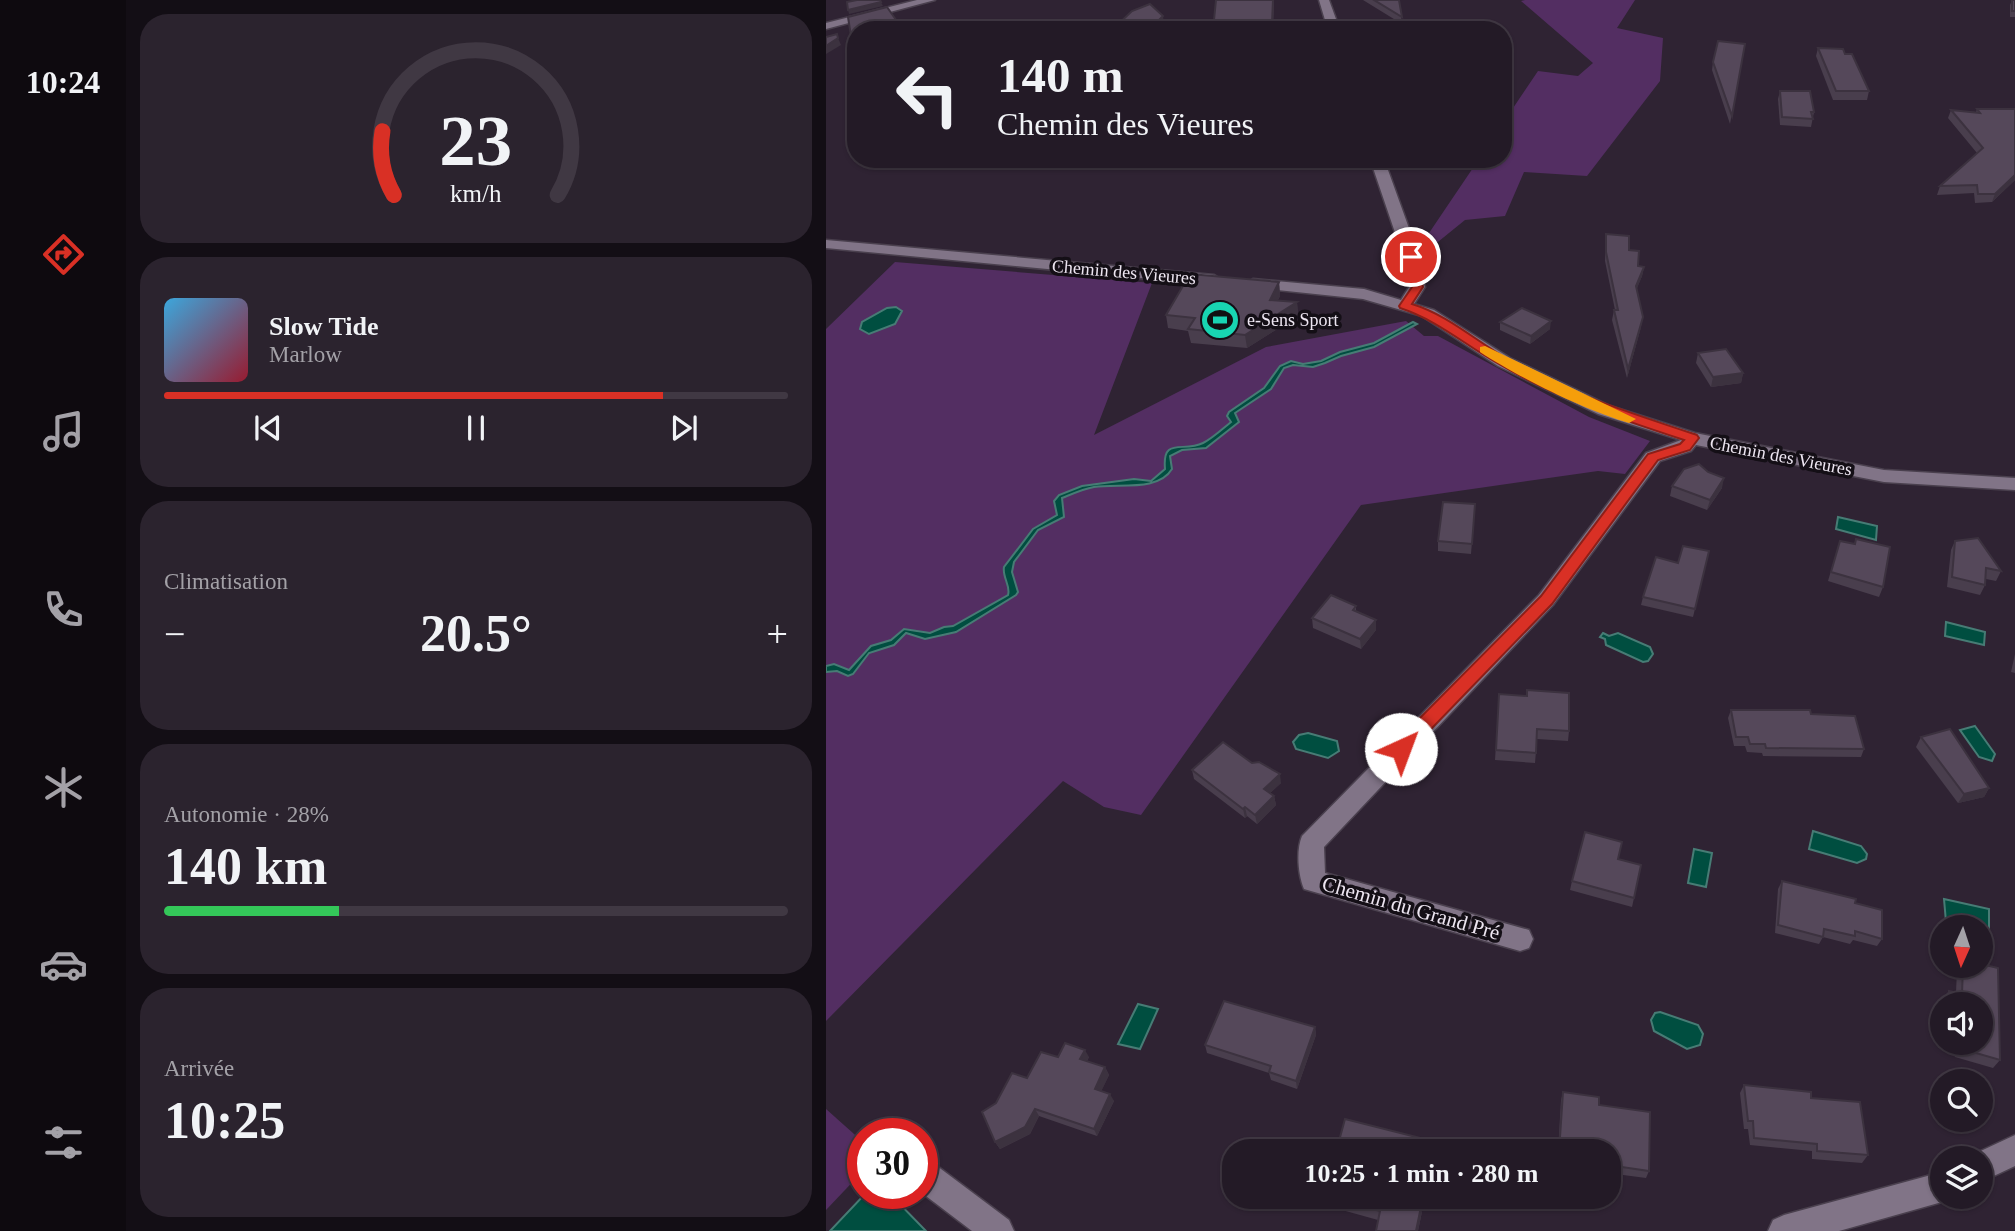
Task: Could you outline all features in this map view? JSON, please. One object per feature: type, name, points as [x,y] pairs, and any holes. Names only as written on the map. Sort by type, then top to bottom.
[{"type":"street","points":[[826,26],[930,0]]},
{"type":"street","points":[[1324,0],[1331,21]]},
{"type":"street","points":[[1380,168],[1411,257],[1418,287],[1405,306]]},
{"type":"street","name":"Chemin des Vieures","points":[[826,244],[1364,294],[1428,313],[1504,362],[1604,410],[1692,438],[1884,476],[2015,484]]},
{"type":"street","name":"Chemin du Grand Pré","points":[[1520,939],[1313,881],[1311,844],[1546,600],[1653,457],[1685,447],[1692,438]]},
{"type":"street","points":[[1993,1161],[2015,1150]]},
{"type":"street","points":[[938,1186],[998,1231]]},
{"type":"street","points":[[1784,1231],[1930,1190]]},
{"type":"shaded area","points":[[1635,0],[1617,28],[1663,38],[1660,81],[1587,176],[1524,172],[1505,216],[1465,220],[1428,250],[1427,236],[1473,168],[1512,168],[1512,110],[1538,71],[1578,76],[1593,63],[1521,1]]},
{"type":"shaded area","points":[[895,262],[1152,283],[1094,435],[1266,347],[1406,321],[1424,336],[1438,336],[1589,417],[1650,441],[1625,474],[1598,471],[1361,505],[1141,815],[1104,807],[1063,781],[826,1021],[826,329]]},
{"type":"shaded area","points":[[896,307],[902,311],[895,324],[869,334],[860,329],[862,322],[887,308]]},
{"type":"shaded area","points":[[1413,322],[1417,324],[1374,347],[1313,367],[1293,365],[1284,368],[1271,389],[1235,413],[1239,422],[1206,448],[1182,450],[1170,456],[1172,469],[1157,481],[1148,484],[1094,487],[1062,498],[1064,517],[1038,530],[1014,562],[1012,572],[1018,592],[1016,595],[956,632],[925,639],[906,633],[894,645],[869,653],[853,674],[848,676],[837,671],[826,672],[826,666],[834,664],[849,670],[871,646],[891,640],[904,629],[930,633],[953,626],[1008,595],[1004,567],[1033,529],[1057,515],[1054,501],[1059,495],[1082,486],[1134,479],[1151,481],[1165,469],[1165,459],[1170,449],[1196,446],[1214,436],[1231,422],[1227,416],[1229,412],[1264,388],[1280,366],[1291,361],[1303,364],[1321,361],[1340,352],[1374,343]]},
{"type":"shaded area","points":[[1838,517],[1877,526],[1876,540],[1836,529]]},
{"type":"shaded area","points":[[1946,622],[1985,632],[1984,645],[1945,636]]},
{"type":"shaded area","points":[[1603,633],[1609,636],[1618,633],[1650,647],[1653,654],[1648,661],[1643,662],[1606,645],[1605,639],[1600,637]]},
{"type":"shaded area","points":[[1975,726],[1995,754],[1992,761],[1979,757],[1960,730]]},
{"type":"shaded area","points":[[1308,733],[1337,741],[1339,751],[1328,758],[1296,749],[1293,742],[1299,735]]},
{"type":"shaded area","points":[[1813,831],[1861,846],[1867,854],[1866,859],[1857,863],[1809,849]]},
{"type":"shaded area","points":[[1694,849],[1712,853],[1706,887],[1688,883]]},
{"type":"shaded area","points":[[1944,899],[1989,909],[1989,915],[1945,915]]},
{"type":"shaded area","points":[[1138,1004],[1158,1009],[1140,1049],[1118,1044]]},
{"type":"shaded area","points":[[1660,1012],[1698,1025],[1703,1034],[1700,1045],[1687,1049],[1654,1031],[1651,1020],[1655,1013]]},
{"type":"shaded area","points":[[826,1109],[847,1128],[847,1188],[826,1210]]},
{"type":"shaded area","points":[[851,1209],[905,1209],[926,1231],[830,1231]]},
{"type":"building","points":[[1216,0],[1273,0],[1272,21],[1214,21]]},
{"type":"building","points":[[1374,0],[1399,0],[1402,17]]},
{"type":"building","points":[[2012,0],[2015,0],[2015,11],[2012,11]]},
{"type":"building","points":[[847,2],[881,2],[848,10]]},
{"type":"building","points":[[1150,4],[1163,16],[1158,21],[1121,21],[1132,11]]},
{"type":"building","points":[[887,7],[897,21],[849,21],[848,17]]},
{"type":"building","points":[[837,34],[838,38],[826,46],[826,37]]},
{"type":"building","points":[[1718,41],[1745,44],[1732,116],[1713,62]]},
{"type":"building","points":[[1818,48],[1843,49],[1845,54],[1852,54],[1869,91],[1836,91]]},
{"type":"building","points":[[1780,91],[1810,91],[1813,119],[1782,117]]},
{"type":"building","points":[[1977,109],[2015,109],[2015,175],[1995,194],[1978,194],[1977,185],[1940,186],[1983,148],[1951,110],[1980,113]]},
{"type":"building","points":[[1606,234],[1629,236],[1629,250],[1639,251],[1638,266],[1644,267],[1636,286],[1643,317],[1628,369],[1614,310],[1618,310],[1606,252]]},
{"type":"building","name":"e-Sens Sport","points":[[1190,274],[1279,282],[1270,300],[1297,302],[1245,335],[1188,329],[1195,318],[1166,315]]},
{"type":"building","points":[[1522,308],[1551,321],[1531,336],[1500,322]]},
{"type":"building","points":[[1726,349],[1743,373],[1713,377],[1698,353]]},
{"type":"building","points":[[1699,464],[1708,472],[1724,478],[1710,500],[1672,486],[1684,469]]},
{"type":"building","points":[[1443,502],[1475,504],[1472,544],[1438,541]]},
{"type":"building","points":[[1978,538],[2001,571],[1986,568],[1985,585],[1952,577],[1955,541]]},
{"type":"building","points":[[1856,539],[1890,547],[1883,587],[1831,572],[1840,541],[1855,544]]},
{"type":"building","points":[[1683,546],[1709,551],[1695,609],[1643,597],[1656,557],[1678,563]]},
{"type":"building","points":[[1331,595],[1356,606],[1353,610],[1376,620],[1360,639],[1312,618]]},
{"type":"building","points":[[1527,690],[1569,693],[1569,731],[1537,729],[1536,753],[1496,750],[1499,694],[1527,696]]},
{"type":"building","points":[[1731,710],[1810,710],[1811,714],[1855,716],[1864,749],[1766,748],[1765,744],[1750,744],[1748,737],[1736,737]]},
{"type":"building","points":[[1950,729],[1989,788],[1964,794],[1921,737]]},
{"type":"building","points":[[1223,742],[1252,763],[1259,762],[1280,774],[1264,789],[1274,796],[1255,815],[1192,770]]},
{"type":"building","points":[[1585,832],[1622,842],[1618,859],[1641,865],[1634,898],[1572,881]]},
{"type":"building","points":[[1782,881],[1856,899],[1855,903],[1882,910],[1882,939],[1855,931],[1855,936],[1824,929],[1823,937],[1778,925]]},
{"type":"building","points":[[1993,967],[1998,968],[2000,1060],[1983,1055],[1993,1055],[1993,992],[1962,992],[1963,978],[1993,978]]},
{"type":"building","points":[[1224,1001],[1315,1027],[1296,1081],[1269,1072],[1271,1066],[1205,1045]]},
{"type":"building","points":[[1065,1043],[1085,1050],[1080,1059],[1105,1067],[1095,1089],[1110,1094],[1094,1129],[1035,1109],[1025,1127],[995,1142],[982,1112],[996,1103],[1012,1073],[1027,1078],[1041,1052],[1058,1057]]},
{"type":"building","points":[[1744,1085],[1811,1092],[1811,1098],[1860,1102],[1868,1155],[1817,1151],[1817,1144],[1754,1138],[1753,1121],[1748,1121]]},
{"type":"building","points":[[1563,1092],[1599,1097],[1599,1105],[1650,1112],[1649,1171],[1621,1167],[1621,1139],[1560,1139]]},
{"type":"building","points":[[1345,1119],[1424,1139],[1340,1139]]},
{"type":"building","points":[[1373,1209],[1421,1209],[1416,1231],[1376,1231],[1380,1211]]},
{"type":"slow traffic","points":[[1485,350],[1504,362],[1604,410],[1629,419]]},
{"type":"place","name":"e-Sens Sport","points":[[1220,320]]},
{"type":"route","points":[[1401,749],[1546,600],[1653,457],[1685,447],[1692,438],[1604,410],[1504,362],[1428,313],[1405,306],[1418,287],[1411,257]]}]
